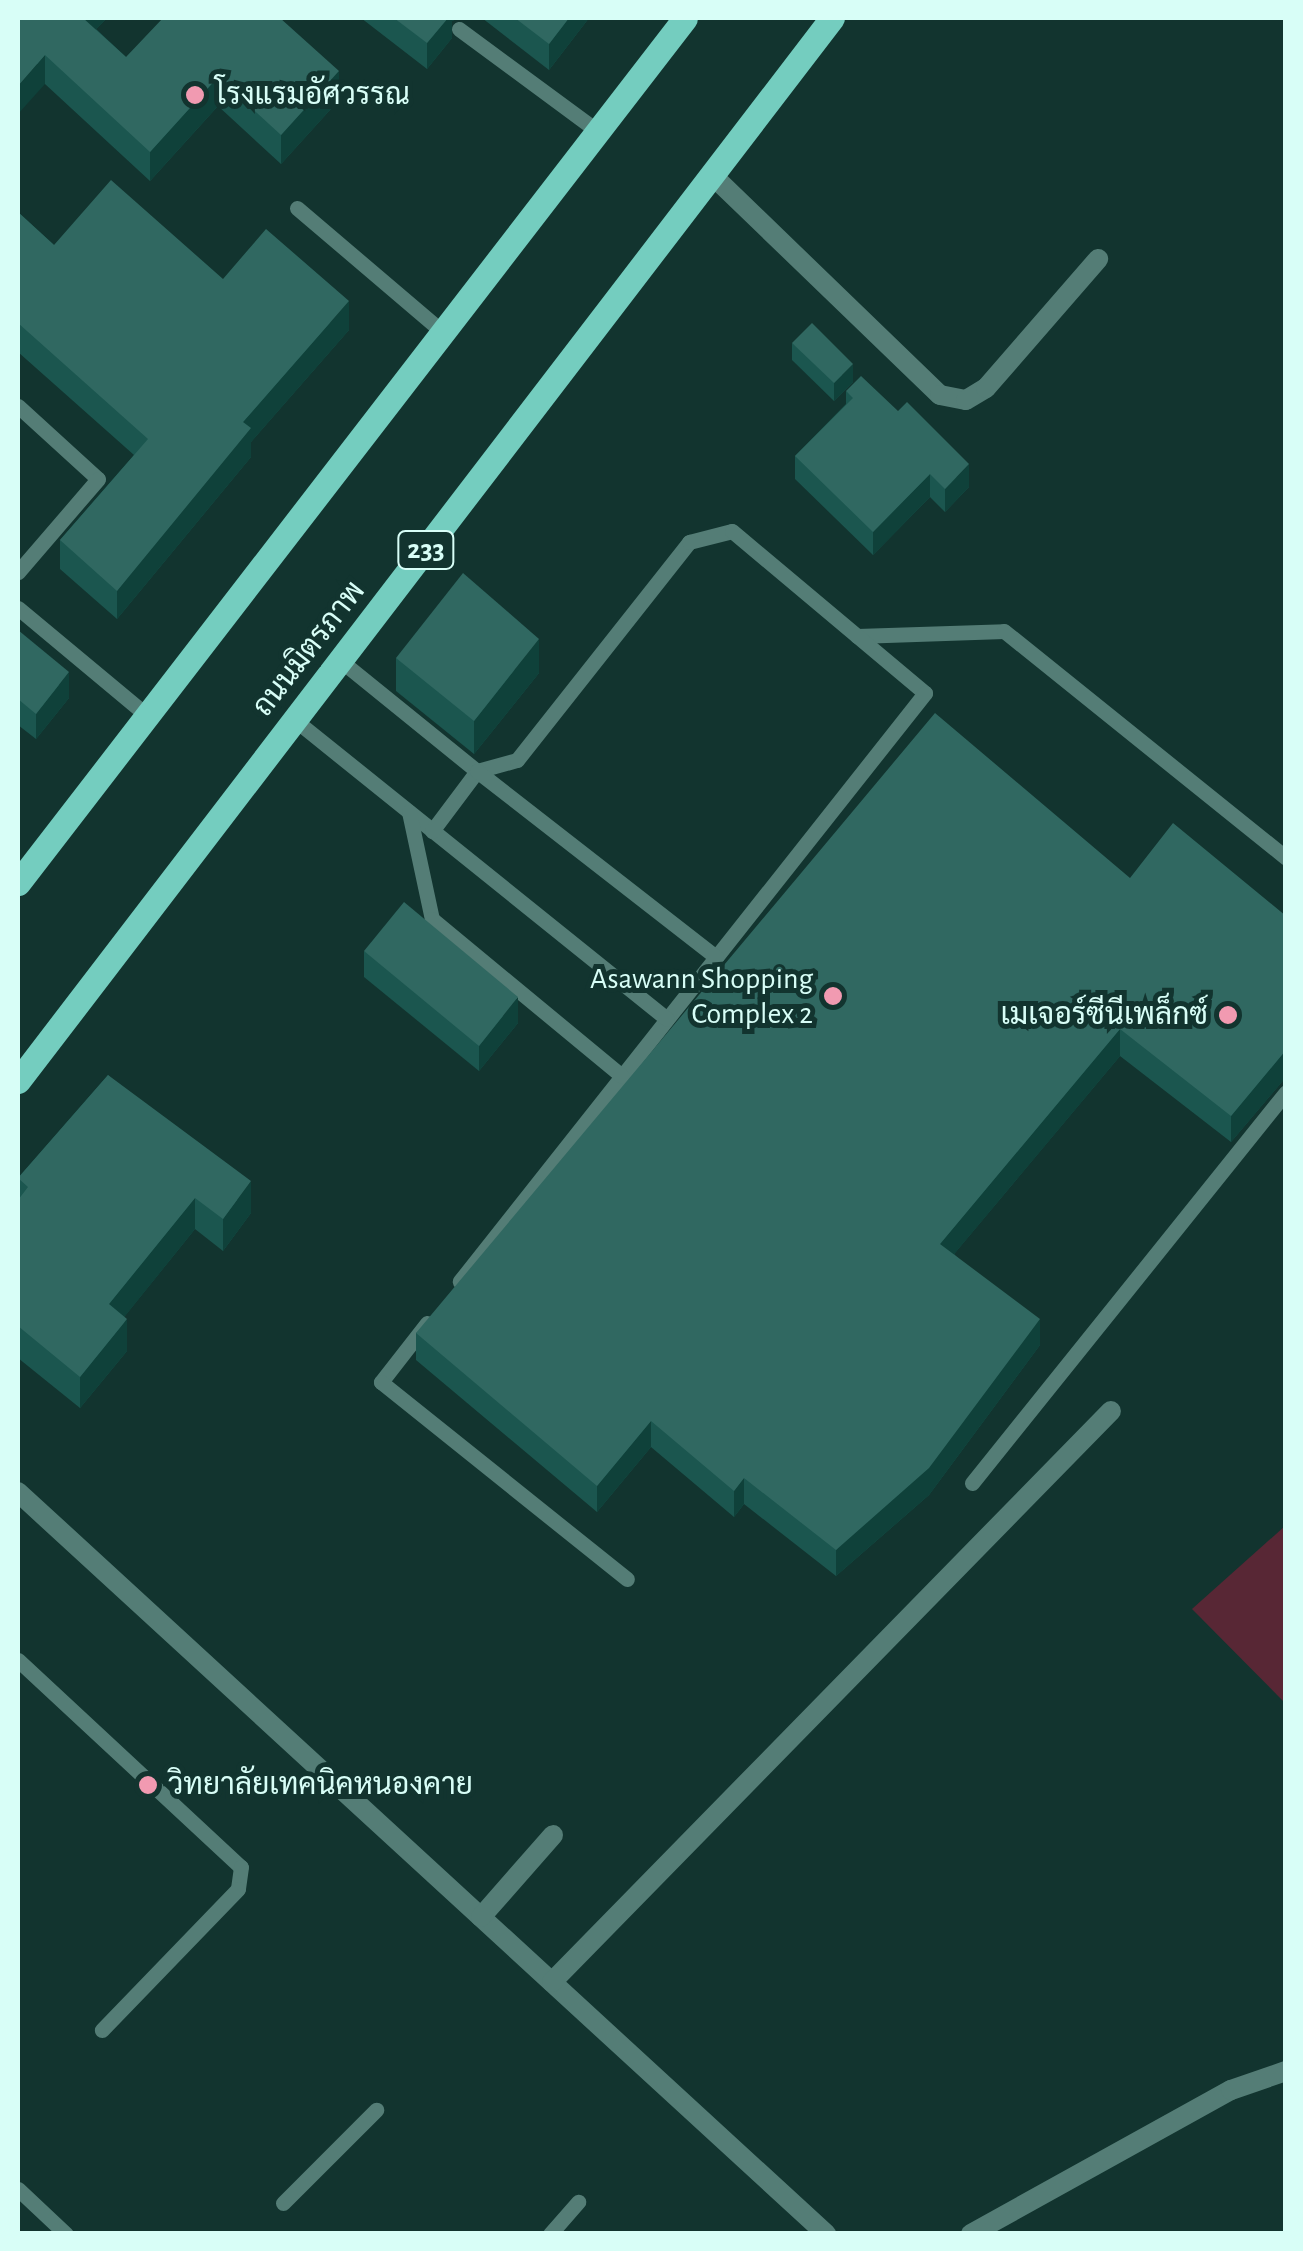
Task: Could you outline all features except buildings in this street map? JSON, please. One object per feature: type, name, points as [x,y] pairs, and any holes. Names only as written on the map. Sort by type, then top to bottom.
[{"type":"main road","points":[[18,884],[439,329],[685,18]]},
{"type":"main road","name":"ถนนมิตรภาพ","points":[[18,1081],[832,18]]},
{"type":"street","points":[[711,174],[940,396],[966,400],[986,388],[1098,259]]},
{"type":"street","points":[[552,1982],[1111,1410]]},
{"type":"street","points":[[18,1492],[826,2234]]},
{"type":"street","points":[[481,1917],[553,1835]]},
{"type":"street","points":[[971,2234],[1232,2090],[1286,2070]]},
{"type":"lane","points":[[459,29],[596,130]]},
{"type":"lane","points":[[297,208],[439,329]]},
{"type":"lane","points":[[18,406],[98,479],[18,572]]},
{"type":"lane","points":[[432,831],[477,771],[516,760],[689,542],[732,531],[925,693],[380,1382],[627,1580]]},
{"type":"lane","points":[[18,608],[145,714]]},
{"type":"lane","points":[[857,636],[1004,631],[1286,858]]},
{"type":"lane","points":[[341,661],[716,957]]},
{"type":"lane","points":[[296,720],[667,1019]]},
{"type":"lane","points":[[408,812],[432,920],[622,1076]]},
{"type":"lane","points":[[972,1483],[1286,1092]]},
{"type":"lane","points":[[18,1660],[241,1867],[238,1889],[102,2030]]},
{"type":"lane","points":[[283,2203],[376,2110]]},
{"type":"lane","points":[[18,2190],[66,2234]]},
{"type":"lane","points":[[550,2234],[578,2202]]},
{"type":"shaded area","points":[[1285,1526],[1285,1703],[1192,1609]]},
{"type":"place","name":"โรงแรมอัศวรรณ","points":[[195,95]]},
{"type":"place","name":"Asawann Shopping Complex 2","points":[[833,996]]},
{"type":"place","name":"เมเจอร์ซีนีเพล็กซ์","points":[[1228,1015]]},
{"type":"place","name":"วิทยาลัยเทคนิคหนองคาย","points":[[148,1785]]}]
